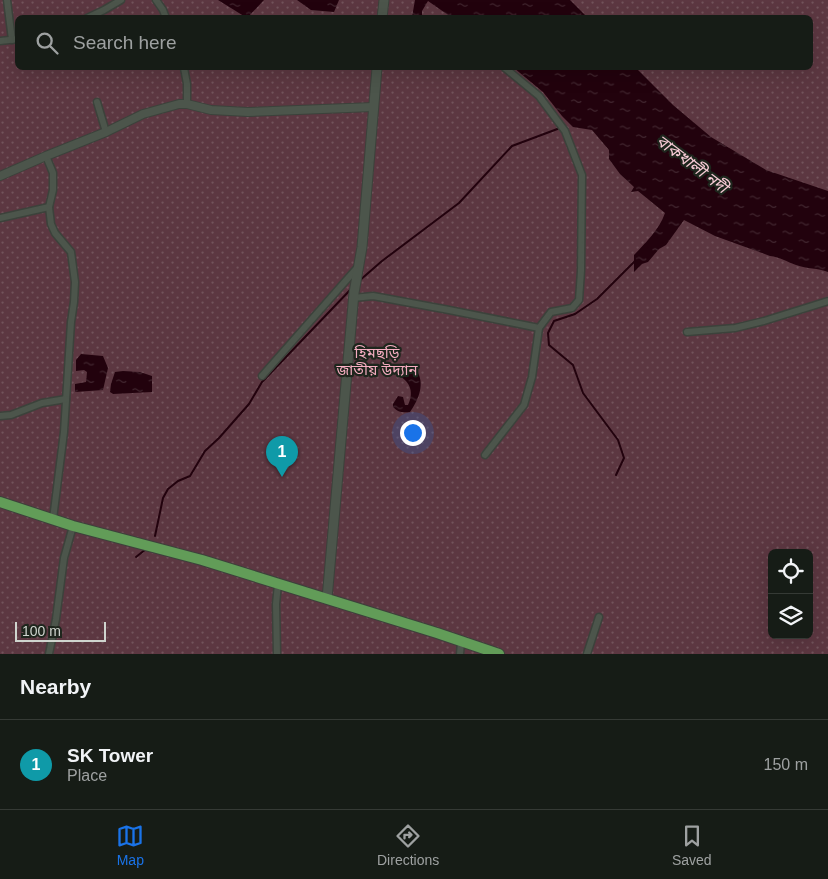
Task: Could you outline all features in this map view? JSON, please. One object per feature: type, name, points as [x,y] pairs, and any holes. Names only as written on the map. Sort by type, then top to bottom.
[{"type":"main road","points":[[382,15],[384,0]]},
{"type":"main road","points":[[326,599],[354,296],[362,247],[377,70]]},
{"type":"main road","points":[[0,502],[73,526],[202,560],[499,654]]},
{"type":"street","points":[[0,41],[15,40],[7,0]]},
{"type":"street","points":[[94,15],[121,0]]},
{"type":"street","points":[[156,0],[165,15]]},
{"type":"street","points":[[184,70],[187,84],[187,104]]},
{"type":"street","points":[[485,455],[524,405],[532,377],[539,328],[551,312],[572,308],[579,300],[581,271],[582,175],[565,131],[539,96],[508,70]]},
{"type":"street","points":[[98,102],[106,132]]},
{"type":"street","points":[[0,176],[106,132],[143,114],[179,104],[211,110],[248,112],[374,107]]},
{"type":"street","points":[[46,156],[53,173],[53,190],[49,207],[51,224],[55,233],[71,252],[75,282],[64,432],[53,519]]},
{"type":"street","points":[[0,218],[49,207]]},
{"type":"street","points":[[262,376],[358,267]]},
{"type":"street","points":[[354,296],[373,296],[539,328]]},
{"type":"street","points":[[688,332],[735,328],[764,321],[828,300]]},
{"type":"street","points":[[0,416],[11,415],[42,403],[66,399]]},
{"type":"street","points":[[49,654],[56,619],[64,558],[73,526]]},
{"type":"street","points":[[277,654],[276,604],[278,584]]},
{"type":"street","points":[[587,654],[599,617]]},
{"type":"street","points":[[460,654],[461,642]]},
{"type":"green space","name":"হিমছড়ি জাতীয় উদ্যান","points":[[0,0],[828,0],[828,654],[0,654]]},
{"type":"water","points":[[218,0],[264,0],[250,15],[242,15]]},
{"type":"water","points":[[297,0],[339,0],[334,12],[311,10]]},
{"type":"water","points":[[415,0],[570,0],[585,15],[448,15],[428,1],[422,11],[422,15],[412,15]]},
{"type":"water","name":"বাকখালী নদী","points":[[516,70],[638,70],[673,105],[711,137],[766,170],[828,191],[828,272],[800,266],[770,256],[715,236],[684,220],[666,245],[634,272],[634,255],[656,230],[665,213],[638,191],[631,192],[634,187],[620,174],[609,159],[609,150],[592,130],[573,127],[543,92]]},
{"type":"water","points":[[81,354],[103,356],[108,368],[103,390],[75,392],[75,384],[86,382],[87,372],[84,370],[76,371],[76,360]]},
{"type":"water","points":[[400,364],[414,370],[420,378],[419,394],[410,412],[400,412],[393,407],[398,396],[403,397],[405,405],[408,405],[411,395],[410,386],[401,376],[396,374]]},
{"type":"water","points":[[115,372],[140,372],[152,376],[152,392],[113,394],[110,392]]},
{"type":"waterway","points":[[359,281],[382,261],[459,203],[512,146],[560,128]]},
{"type":"waterway","points":[[616,475],[624,458],[618,440],[583,393],[573,365],[549,345],[548,333],[554,321],[575,314],[597,299],[635,261]]},
{"type":"waterway","points":[[155,536],[163,498],[168,489],[178,481],[190,476],[205,451],[249,404],[262,382],[352,288]]},
{"type":"waterway","points":[[136,557],[146,549]]},
{"type":"place","name":"SK Tower","points":[[282,477]]}]
